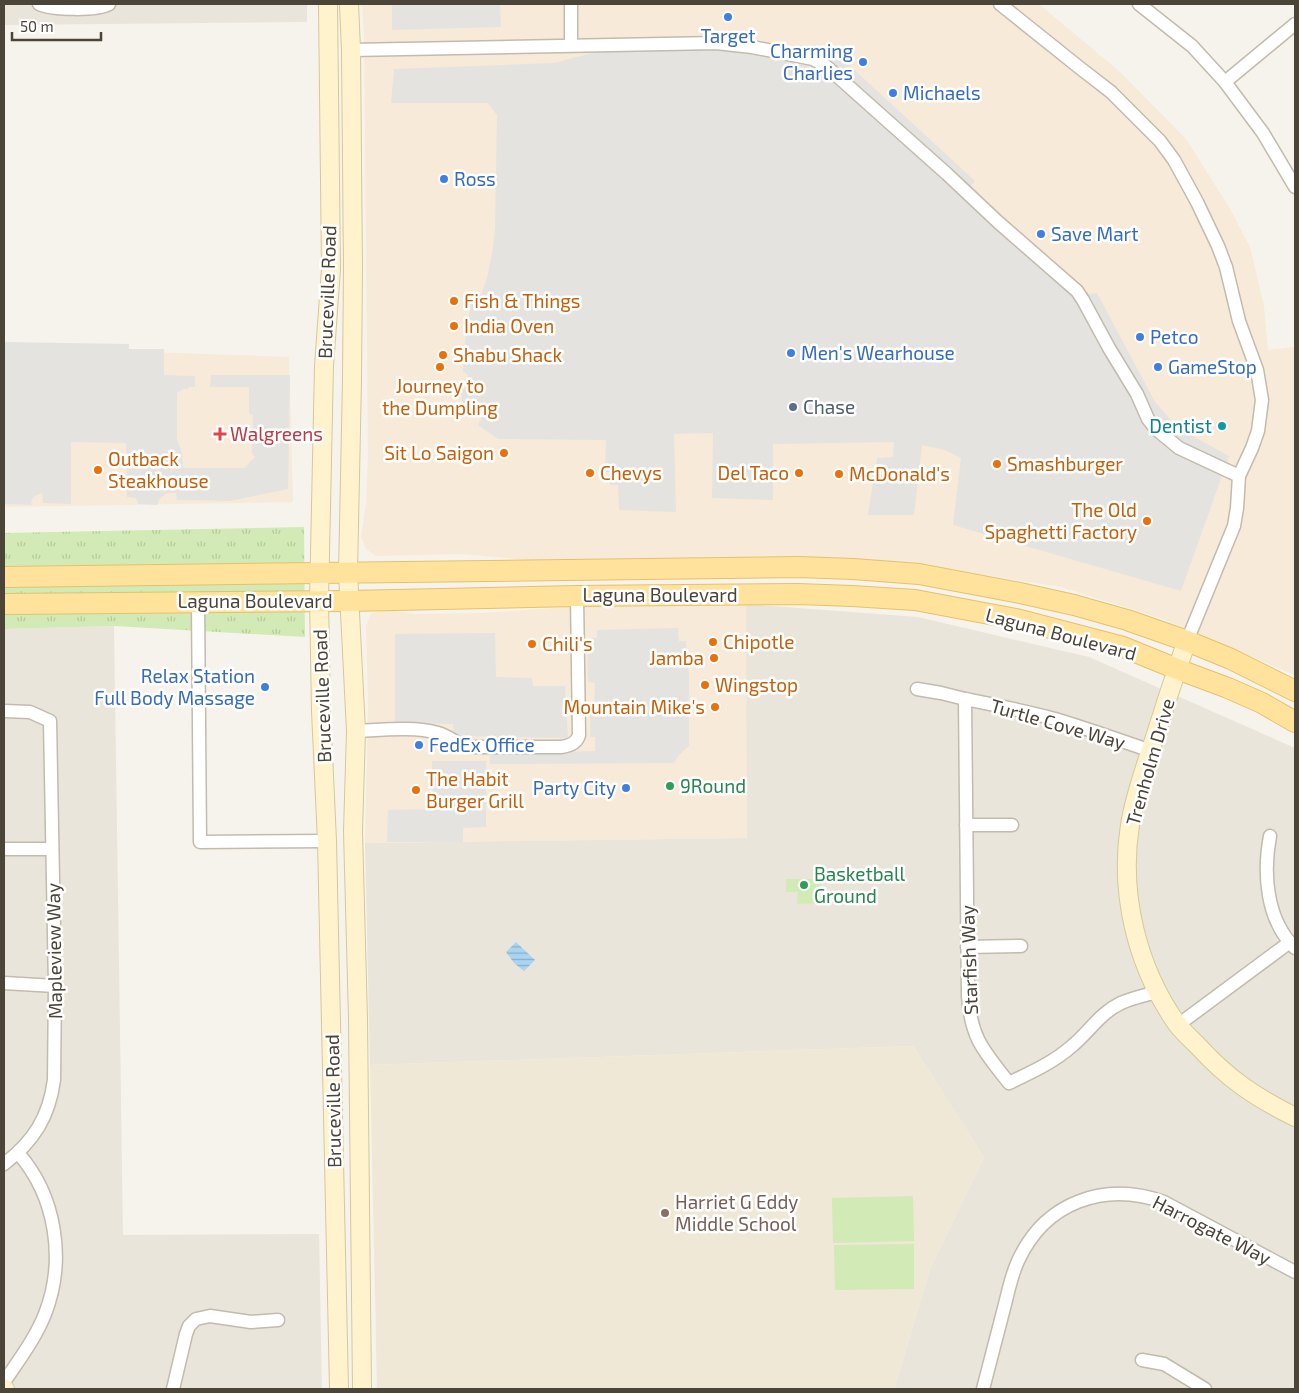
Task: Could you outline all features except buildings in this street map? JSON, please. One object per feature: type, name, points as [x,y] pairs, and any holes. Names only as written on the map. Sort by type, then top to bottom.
[{"type":"main road","name":"Bruceville Road","points":[[328,4],[331,269],[324,366],[319,600],[321,711],[327,841],[339,1389]]},
{"type":"main road","points":[[337,4],[338,33],[341,41],[351,50]]},
{"type":"main road","name":"Bruceville Road","points":[[349,4],[351,50],[352,334],[348,573],[356,731],[353,831],[358,1038],[362,1389]]},
{"type":"main road","name":"Laguna Boulevard","points":[[4,577],[799,567],[919,574],[1020,593],[1074,605],[1127,620],[1231,658],[1295,692]]},
{"type":"main road","points":[[751,594],[766,582],[812,581],[902,588],[915,582],[919,574]]},
{"type":"main road","name":"Laguna Boulevard","points":[[4,604],[349,601],[751,594],[843,595],[915,600],[1016,619],[1123,647],[1228,688],[1262,703],[1295,722]]},
{"type":"main road","name":"Trenholm Drive","points":[[1187,641],[1139,785],[1129,827],[1127,870],[1129,899],[1138,941],[1158,992],[1178,1025],[1231,1078],[1261,1099],[1295,1117]]},
{"type":"street","points":[[40,4],[47,7],[73,8],[97,8],[109,4]]},
{"type":"street","points":[[571,4],[571,45]]},
{"type":"street","points":[[1000,4],[1111,92],[1160,141],[1174,160],[1218,246],[1226,268],[1239,321],[1256,366],[1262,400],[1258,430],[1239,476],[1238,508],[1234,526],[1187,641]]},
{"type":"street","points":[[1140,4],[1192,46],[1225,82],[1263,133],[1295,187]]},
{"type":"street","points":[[1225,82],[1295,24]]},
{"type":"street","points":[[351,50],[694,43],[728,44],[798,56],[820,62],[827,66],[998,222],[1077,291],[1137,394],[1148,419],[1156,429],[1179,448],[1239,476]]},
{"type":"street","points":[[356,731],[429,731],[443,734],[460,744],[470,747],[561,747],[571,745],[577,740],[579,734],[576,596]]},
{"type":"street","points":[[198,602],[200,842],[327,841]]},
{"type":"street","points":[[917,688],[965,699]]},
{"type":"street","name":"Turtle Cove Way","points":[[965,699],[1054,719],[1151,751]]},
{"type":"street","name":"Starfish Way","points":[[965,699],[968,996],[971,1023],[981,1048],[1009,1082],[1041,1068],[1072,1047],[1100,1017],[1122,1002],[1158,992]]},
{"type":"street","name":"Mapleview Way","points":[[4,711],[30,712],[50,721],[55,986],[54,1080],[52,1094],[43,1120],[28,1143],[4,1164]]},
{"type":"street","points":[[966,825],[1012,825]]},
{"type":"street","points":[[1178,1025],[1292,945],[1274,914],[1267,888],[1266,861],[1270,836]]},
{"type":"street","points":[[4,849],[52,849]]},
{"type":"street","points":[[967,946],[1021,946]]},
{"type":"street","points":[[4,983],[55,986]]},
{"type":"street","points":[[4,1382],[40,1326],[50,1300],[56,1265],[54,1229],[47,1202],[28,1164],[18,1153]]},
{"type":"street","name":"Harrogate Way","points":[[983,1389],[1012,1276],[1023,1251],[1038,1229],[1060,1211],[1084,1200],[1097,1196],[1117,1194],[1138,1195],[1164,1202],[1295,1272]]},
{"type":"street","points":[[173,1389],[186,1334],[189,1326],[196,1319],[210,1316],[251,1322],[278,1320]]},
{"type":"street","points":[[1142,1360],[1164,1364],[1204,1389]]},
{"type":"shaded area","points":[[4,4],[307,4],[307,22],[4,25]]},
{"type":"shaded area","points":[[362,4],[1039,4],[1120,72],[1186,139],[1229,207],[1250,247],[1264,306],[1268,350],[1295,347],[1295,675],[1160,618],[1061,587],[908,563],[770,558],[526,560],[463,554],[376,556],[366,549],[361,537],[366,503],[368,458],[364,34]]},
{"type":"shaded area","points":[[392,4],[500,4],[501,27],[392,30]]},
{"type":"shaded area","points":[[816,45],[848,64],[975,181],[969,188],[1089,294],[1097,293],[1155,402],[1178,428],[1229,456],[1181,591],[953,525],[961,458],[945,450],[922,445],[914,515],[868,515],[877,458],[893,457],[894,442],[773,444],[773,500],[712,498],[713,433],[674,434],[676,512],[619,510],[618,485],[610,485],[610,472],[605,472],[606,440],[498,439],[478,425],[482,417],[476,412],[470,415],[463,405],[460,390],[467,387],[468,375],[463,371],[472,295],[481,295],[487,278],[493,248],[497,115],[488,103],[391,103],[394,69],[554,63],[596,52]]},
{"type":"shaded area","points":[[4,342],[129,344],[129,349],[164,349],[164,375],[195,376],[195,387],[183,389],[177,393],[177,439],[182,453],[183,468],[244,468],[255,457],[252,454],[253,415],[249,414],[249,387],[210,387],[211,375],[290,375],[288,489],[230,501],[177,500],[176,493],[171,493],[165,494],[157,505],[138,504],[135,498],[127,497],[126,443],[71,442],[71,504],[43,503],[42,493],[32,499],[31,505],[5,504]]},
{"type":"shaded area","points":[[4,347],[289,357],[293,502],[4,507]]},
{"type":"shaded area","points":[[746,604],[918,617],[1089,657],[1295,748],[1295,1389],[894,1389],[930,1269],[984,1157],[913,1046],[370,1065],[365,843],[746,838]]},
{"type":"shaded area","points":[[746,604],[747,838],[365,843],[368,709],[366,627],[371,613],[388,610],[414,614],[484,613],[569,607]]},
{"type":"shaded area","points":[[114,626],[123,1235],[319,1234],[322,1389],[4,1389],[4,629]]},
{"type":"shaded area","points":[[678,628],[679,641],[686,641],[689,675],[689,746],[679,755],[674,763],[490,764],[490,753],[595,751],[595,737],[590,737],[590,703],[594,702],[595,683],[588,682],[587,638],[597,638],[597,630]]},
{"type":"shaded area","points":[[495,633],[496,677],[532,678],[533,686],[565,686],[568,738],[454,736],[453,724],[395,723],[395,634]]},
{"type":"shaded area","points":[[432,761],[486,761],[486,827],[463,828],[463,842],[387,842],[388,810],[433,809]]},
{"type":"shaded area","name":"Harriet G Eddy Middle School","points":[[913,1046],[984,1157],[930,1269],[894,1389],[377,1389],[370,1065]]},
{"type":"green space","points":[[304,527],[305,637],[114,626],[4,629],[4,533]]},
{"type":"green space","name":"Basketball Ground","points":[[786,879],[821,879],[821,903],[797,904],[798,892],[786,892]]},
{"type":"green space","points":[[913,1196],[914,1241],[833,1243],[832,1198]]},
{"type":"green space","points":[[914,1244],[914,1289],[835,1290],[834,1245]]},
{"type":"water","points":[[516,942],[535,960],[524,971],[514,963],[506,952]]},
{"type":"place","name":"Target","points":[[728,17]]},
{"type":"place","name":"Charming Charlies","points":[[863,62]]},
{"type":"place","name":"Michaels","points":[[893,93]]},
{"type":"place","name":"Ross","points":[[444,179]]},
{"type":"place","name":"Save Mart","points":[[1041,234]]},
{"type":"place","name":"Fish & Things","points":[[454,301]]},
{"type":"place","name":"India Oven","points":[[454,326]]},
{"type":"place","name":"Petco","points":[[1140,337]]},
{"type":"place","name":"Men's Wearhouse","points":[[791,353]]},
{"type":"place","name":"Shabu Shack","points":[[443,355]]},
{"type":"place","name":"Journey to the Dumpling","points":[[440,367]]},
{"type":"place","name":"GameStop","points":[[1158,367]]},
{"type":"place","name":"Chase","points":[[793,407]]},
{"type":"place","name":"Dentist","points":[[1222,426]]},
{"type":"place","name":"Walgreens","points":[[220,434]]},
{"type":"place","name":"Sit Lo Saigon","points":[[504,453]]},
{"type":"place","name":"Smashburger","points":[[997,464]]},
{"type":"place","name":"Outback Steakhouse","points":[[98,470]]},
{"type":"place","name":"Chevys","points":[[590,473]]},
{"type":"place","name":"Del Taco","points":[[799,473]]},
{"type":"place","name":"McDonald's","points":[[839,474]]},
{"type":"place","name":"The Old Spaghetti Factory","points":[[1147,521]]},
{"type":"place","name":"Chipotle","points":[[713,642]]},
{"type":"place","name":"Chili's","points":[[532,644]]},
{"type":"place","name":"Jamba","points":[[714,658]]},
{"type":"place","name":"Wingstop","points":[[705,685]]},
{"type":"place","name":"Relax Station Full Body Massage","points":[[265,687]]},
{"type":"place","name":"Mountain Mike's","points":[[715,707]]},
{"type":"place","name":"FedEx Office","points":[[419,745]]},
{"type":"place","name":"9Round","points":[[670,786]]},
{"type":"place","name":"Party City","points":[[626,788]]},
{"type":"place","name":"The Habit Burger Grill","points":[[416,790]]},
{"type":"place","name":"Basketball Ground","points":[[804,885]]},
{"type":"place","name":"Harriet G Eddy Middle School","points":[[665,1213]]}]
